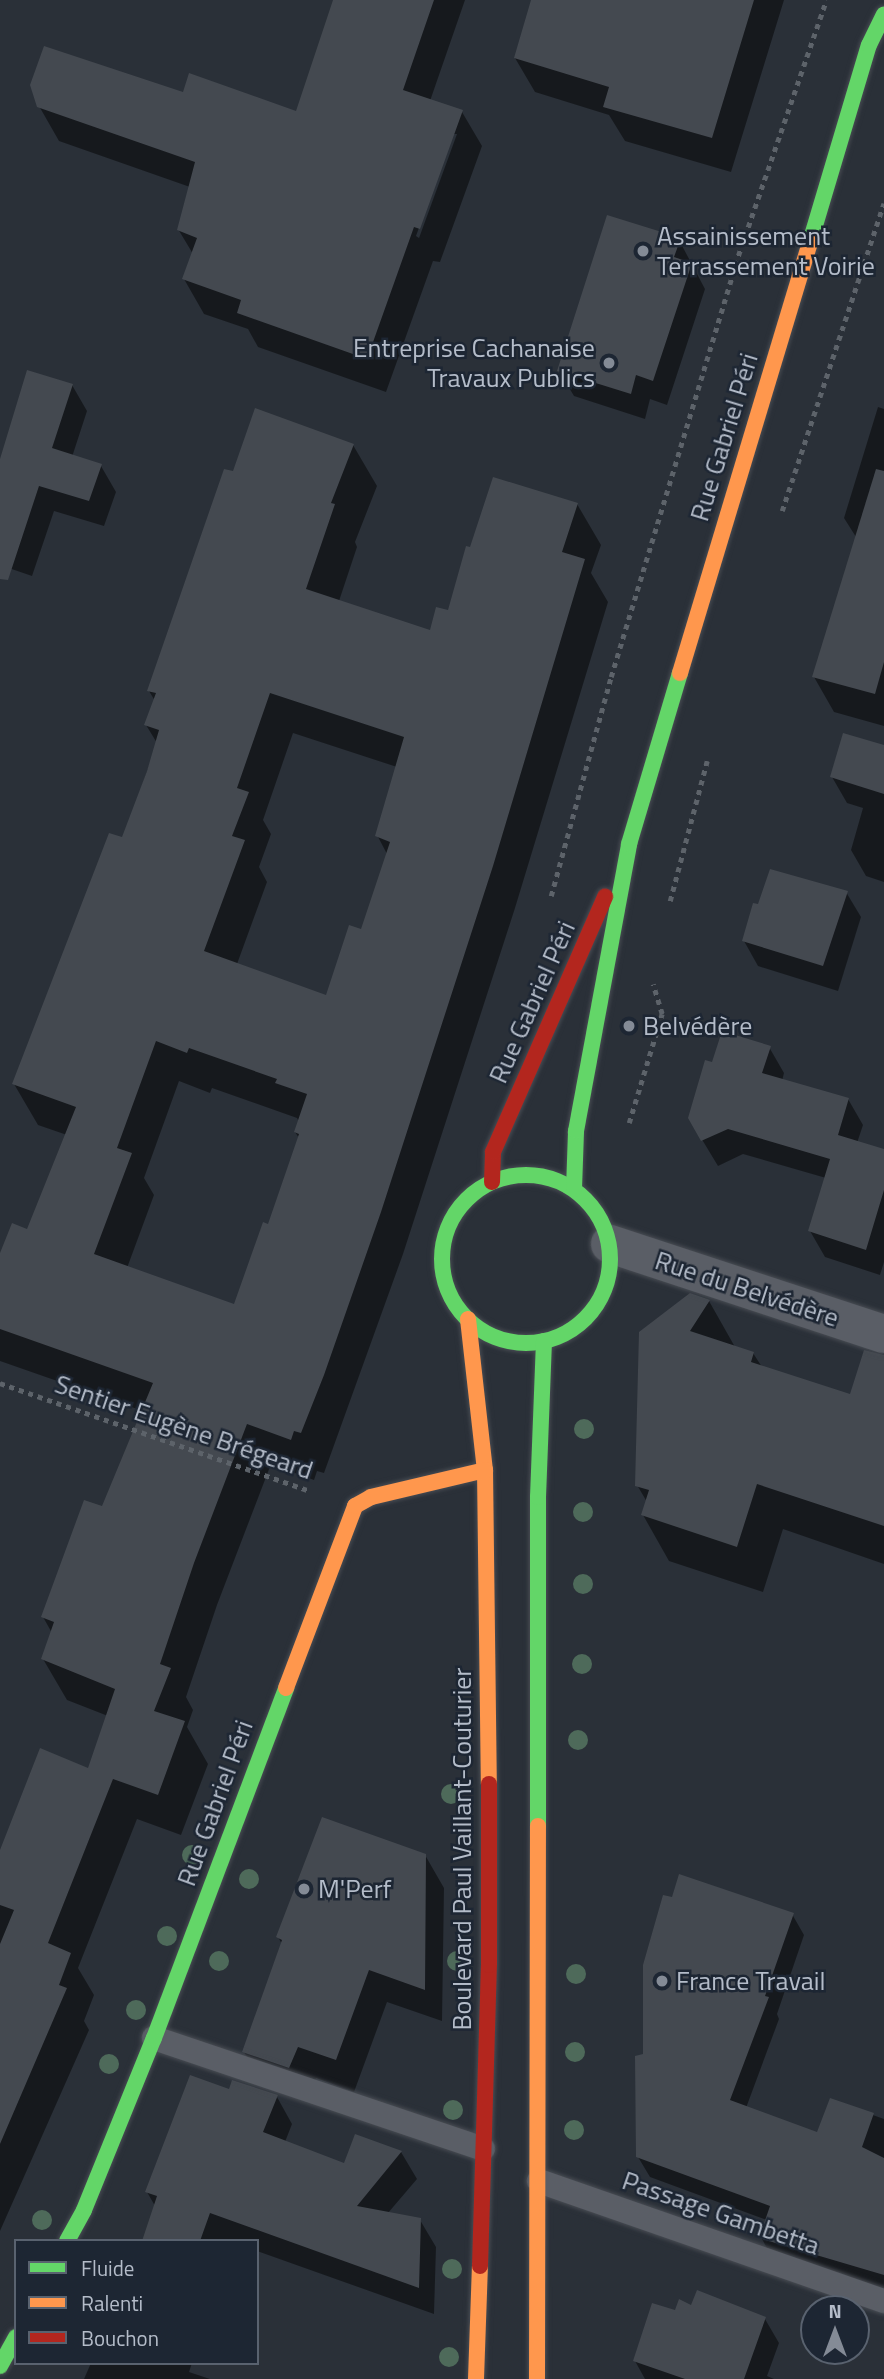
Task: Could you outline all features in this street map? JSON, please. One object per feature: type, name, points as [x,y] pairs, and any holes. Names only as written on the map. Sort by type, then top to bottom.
[{"type":"main road","name":"Rue Gabriel Péri","points":[[869,45],[871,0]]},
{"type":"main road","name":"Rue Gabriel Péri","points":[[574,1189],[576,1131],[629,844],[869,45],[884,14]]},
{"type":"main road","name":"Rue Gabriel Péri","points":[[492,1182],[493,1152],[629,844]]},
{"type":"main road","points":[[520,1175],[544,1176],[574,1189],[593,1207],[610,1244],[610,1268],[602,1296],[593,1311],[571,1331],[544,1341],[520,1343],[492,1336],[468,1319],[450,1296],[442,1268],[445,1236],[458,1209],[492,1182],[520,1175]]},
{"type":"main road","name":"Boulevard Paul Vaillant-Couturier","points":[[468,1319],[485,1470],[489,1965],[476,2379]]},
{"type":"main road","points":[[537,2379],[538,1497],[544,1341]]},
{"type":"main road","points":[[355,1506],[371,1497],[485,1470]]},
{"type":"main road","name":"Rue Gabriel Péri","points":[[68,2239],[84,2210],[154,2038],[355,1506]]},
{"type":"main road","points":[[0,2366],[14,2341]]},
{"type":"street","name":"Rue du Belvédère","points":[[610,1244],[884,1334]]},
{"type":"lane","points":[[154,2038],[483,2149]]},
{"type":"lane","name":"Passage Gambetta","points":[[539,2181],[884,2301]]},
{"type":"path","points":[[549,903],[611,677],[735,265],[826,0]]},
{"type":"path","points":[[781,513],[884,202]]},
{"type":"path","points":[[668,908],[710,748]]},
{"type":"path","points":[[627,1128],[662,1014],[650,974]]},
{"type":"path","name":"Sentier Eugène Brégeard","points":[[0,1383],[355,1506]]},
{"type":"building","points":[[333,0],[434,0],[403,90],[463,110],[420,229],[414,227],[367,359],[237,313],[241,300],[182,279],[197,238],[177,230],[195,162],[37,107],[30,85],[44,46],[183,92],[189,73],[296,111]]},
{"type":"building","points":[[531,0],[754,0],[712,138],[603,107],[609,87],[514,58]]},
{"type":"building","points":[[607,215],[681,238],[674,257],[692,263],[653,381],[636,375],[631,394],[557,371]]},
{"type":"building","points":[[27,370],[73,384],[52,448],[102,464],[89,501],[39,486],[8,580],[0,579],[0,459]]},
{"type":"building","points":[[255,408],[354,444],[331,503],[335,504],[306,589],[430,630],[436,607],[448,610],[466,546],[470,547],[493,477],[578,503],[562,552],[585,559],[493,866],[381,1212],[324,1375],[301,1433],[294,1431],[291,1440],[247,1424],[194,1563],[160,1664],[171,1668],[154,1711],[185,1721],[158,1795],[113,1779],[48,1943],[71,1953],[59,1985],[67,1988],[0,2144],[0,1944],[14,1910],[0,1905],[0,1850],[40,1748],[88,1768],[115,1689],[41,1659],[54,1622],[41,1617],[84,1500],[102,1506],[153,1383],[0,1329],[0,1253],[12,1223],[27,1229],[76,1107],[12,1084],[109,833],[122,837],[147,771],[159,730],[144,725],[156,693],[147,691],[224,469],[233,471]],"holes":[[[270,693],[404,737],[375,836],[390,842],[361,929],[349,925],[326,995],[204,951],[245,840],[232,836],[249,792],[237,788]],[[156,1041],[187,1053],[189,1048],[277,1079],[275,1083],[307,1094],[294,1132],[299,1134],[268,1224],[263,1222],[234,1304],[94,1254],[132,1153],[117,1148]]]},
{"type":"building","points":[[876,469],[884,471],[884,662],[875,694],[812,677]]},
{"type":"building","points":[[843,733],[884,745],[884,794],[830,777]]},
{"type":"building","points":[[770,869],[848,891],[823,966],[742,941],[753,903],[758,904]]},
{"type":"building","points":[[722,1031],[771,1046],[762,1073],[849,1098],[838,1135],[884,1149],[884,1190],[866,1250],[808,1231],[830,1159],[728,1129],[701,1141],[688,1118],[705,1060],[712,1062]]},
{"type":"building","points":[[690,1293],[710,1300],[690,1331],[754,1352],[751,1362],[850,1394],[864,1350],[884,1355],[884,1526],[757,1484],[737,1547],[641,1515],[649,1490],[635,1486],[639,1332]]},
{"type":"building","points":[[322,1817],[426,1854],[425,1990],[369,1970],[336,2060],[298,2047],[289,2068],[242,2052],[282,1940],[276,1937]]},
{"type":"building","points":[[679,1874],[794,1913],[765,1996],[769,1997],[730,2100],[817,2132],[830,2098],[874,2113],[862,2147],[884,2158],[884,2275],[759,2238],[770,2206],[636,2157],[635,2056],[643,2054],[643,1965],[663,1895],[672,1897]]},
{"type":"building","points":[[190,2075],[229,2089],[232,2080],[278,2095],[263,2132],[344,2163],[355,2134],[402,2151],[357,2206],[421,2218],[419,2288],[210,2213],[201,2239],[143,2239],[157,2196],[145,2192]]},
{"type":"building","points":[[697,2290],[766,2317],[744,2379],[685,2379],[633,2361],[652,2303],[675,2310],[679,2299],[691,2305]]},
{"type":"traffic: fast","points":[[811,239],[869,45],[884,14]]},
{"type":"traffic: fast","points":[[574,1189],[576,1131],[629,844],[680,673]]},
{"type":"traffic: fast","points":[[526,1175],[558,1182],[585,1200],[603,1227],[610,1259],[603,1291],[585,1318],[558,1336],[526,1343],[494,1336],[467,1318],[449,1291],[442,1259],[449,1227],[467,1200],[494,1182],[526,1175]]},
{"type":"traffic: fast","points":[[538,1826],[538,1497],[544,1341]]},
{"type":"traffic: fast","points":[[68,2239],[84,2210],[154,2038],[286,1688]]},
{"type":"traffic: fast","points":[[0,2366],[14,2341]]},
{"type":"traffic: slow","points":[[680,673],[811,239]]},
{"type":"traffic: slow","points":[[468,1319],[485,1470],[489,1784]]},
{"type":"traffic: slow","points":[[286,1688],[355,1506],[371,1497],[485,1470]]},
{"type":"traffic: slow","points":[[537,2379],[538,1826]]},
{"type":"traffic: slow","points":[[476,2379],[480,2266]]},
{"type":"traffic: jam","points":[[492,1182],[493,1152],[605,897]]},
{"type":"traffic: jam","points":[[480,2266],[489,1965],[489,1784]]},
{"type":"place","name":"Assainissement Terrassement Voirie","points":[[643,251]]},
{"type":"place","name":"Entreprise Cachanaise Travaux Publics","points":[[609,363]]},
{"type":"place","name":"Belvédère","points":[[629,1026]]},
{"type":"place","name":"M'Perf","points":[[304,1889]]},
{"type":"place","name":"France Travail","points":[[662,1981]]}]
